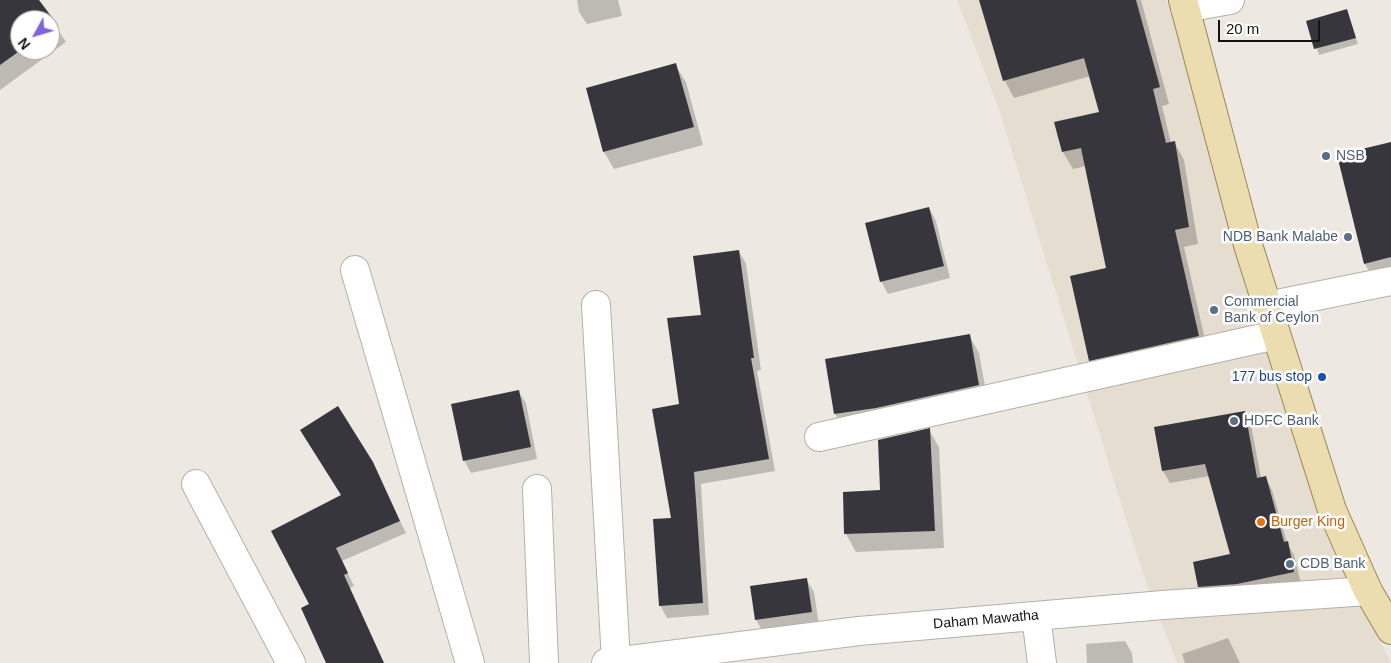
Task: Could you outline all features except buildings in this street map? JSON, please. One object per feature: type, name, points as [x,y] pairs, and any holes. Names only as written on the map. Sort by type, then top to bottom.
[{"type":"main road","points":[[1184,4],[1248,245],[1332,510],[1368,590],[1391,630]]},
{"type":"street","points":[[1184,4],[1230,0]]},
{"type":"street","points":[[355,270],[470,663]]},
{"type":"street","points":[[1267,306],[1391,281]]},
{"type":"street","points":[[596,305],[611,662]]},
{"type":"street","points":[[819,437],[1276,335]]},
{"type":"street","points":[[196,484],[291,663]]},
{"type":"street","points":[[536,489],[544,663]]},
{"type":"street","name":"Daham Mawatha","points":[[611,662],[859,632],[1368,590]]},
{"type":"street","points":[[1036,616],[1042,663]]},
{"type":"shaded area","points":[[957,0],[1167,0],[1318,515],[1391,663],[1177,663],[1143,574],[999,109]]},
{"type":"place","name":"NSB","points":[[1326,156]]},
{"type":"place","name":"NDB Bank Malabe","points":[[1348,237]]},
{"type":"place","name":"Commercial Bank of Ceylon","points":[[1214,310]]},
{"type":"place","name":"177 bus stop","points":[[1322,377]]},
{"type":"place","name":"HDFC Bank","points":[[1234,421]]},
{"type":"place","name":"Burger King","points":[[1261,522]]},
{"type":"place","name":"CDB Bank","points":[[1290,564]]}]
